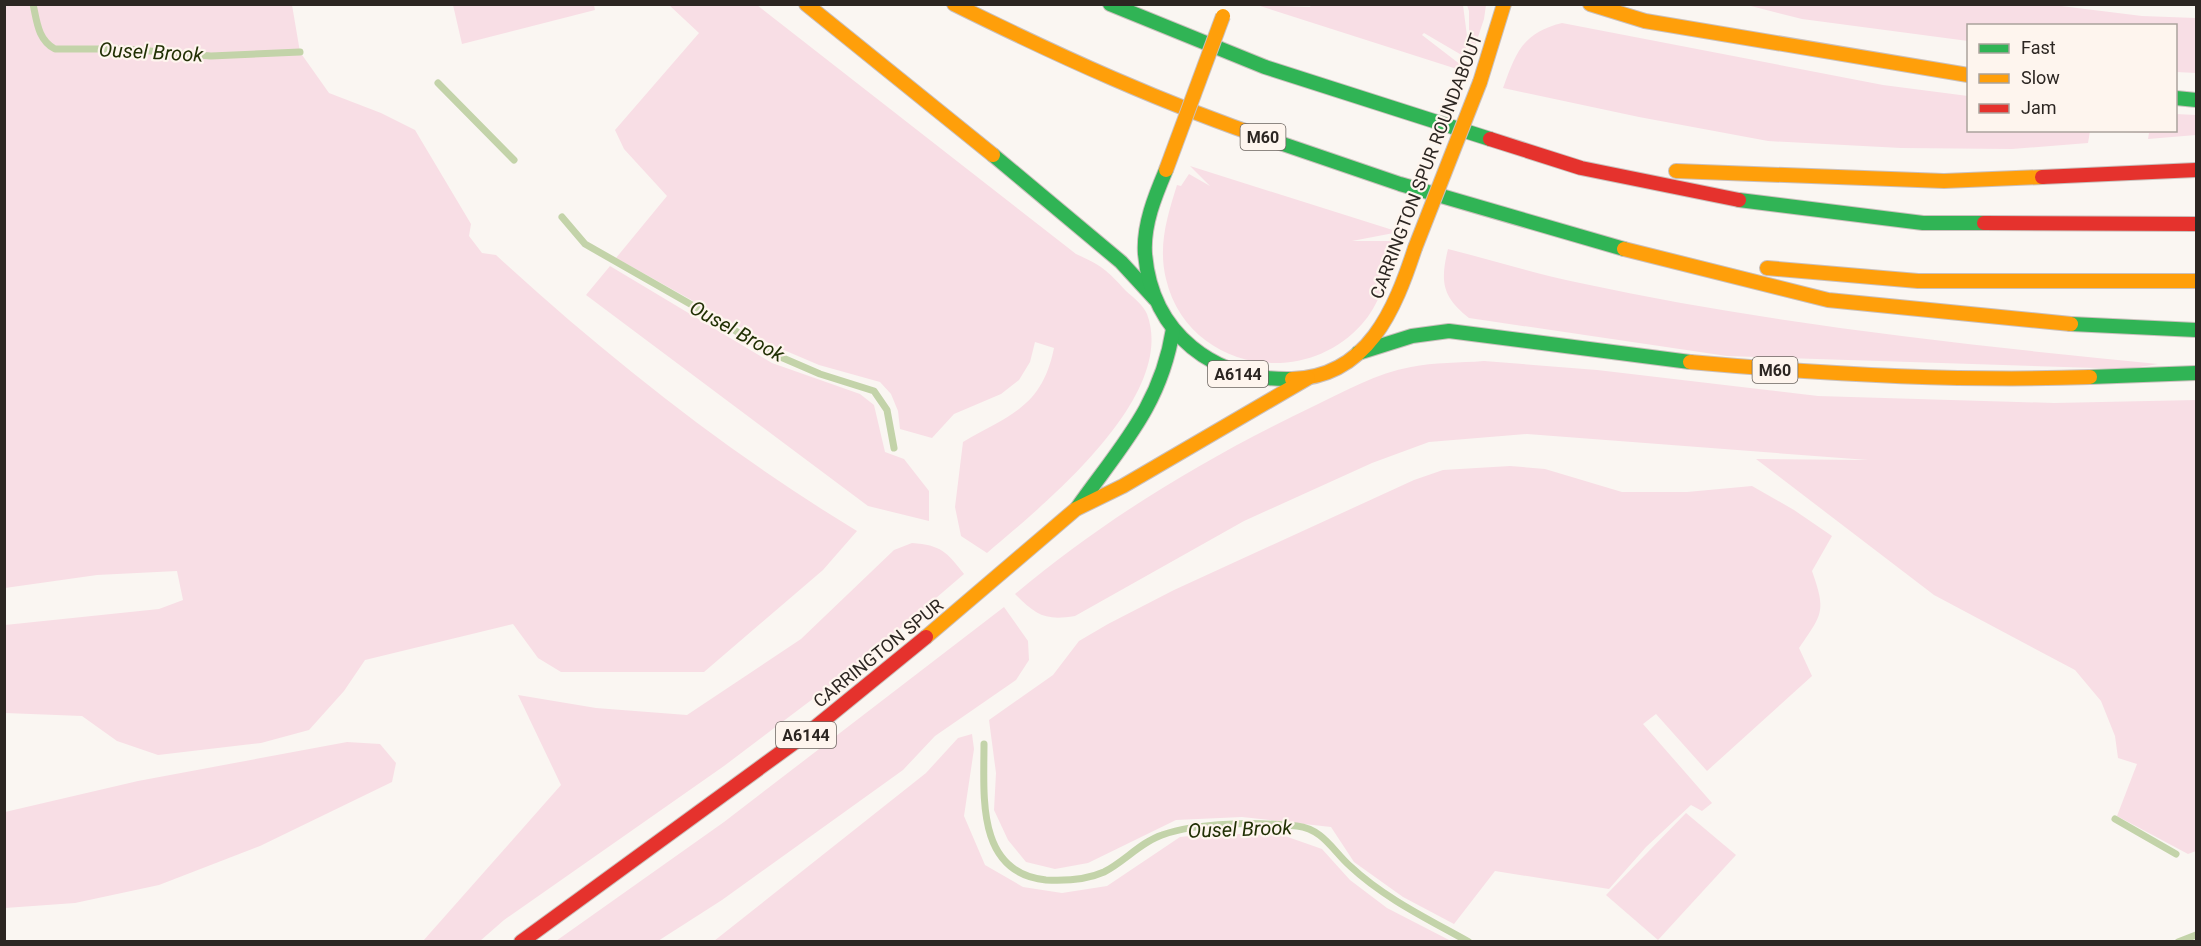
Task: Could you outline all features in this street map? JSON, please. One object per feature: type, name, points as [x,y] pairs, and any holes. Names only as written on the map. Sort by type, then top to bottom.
[{"type":"main road","points":[[806,4],[907,83],[1112,255],[1155,299]]},
{"type":"main road","name":"M60","points":[[954,4],[1062,57],[1235,128],[1400,184],[1584,238],[1828,300],[2048,323],[2196,330]]},
{"type":"main road","points":[[1110,4],[1265,67],[1581,168],[1741,200],[1923,223],[2196,224]]},
{"type":"main road","name":"CARRINGTON SPUR ROUNDABOUT","points":[[1226,10],[1156,194],[1145,252],[1155,299],[1173,329],[1192,350],[1214,366],[1236,374],[1278,381],[1308,378],[1326,372],[1358,353],[1371,342],[1388,317],[1480,82],[1504,4]]},
{"type":"main road","points":[[1590,4],[1645,21],[1967,75]]},
{"type":"main road","points":[[2177,98],[2196,100]]},
{"type":"main road","points":[[1581,168],[1944,181],[2196,170]]},
{"type":"main road","name":"M60","points":[[1584,238],[1736,266],[1918,281],[2196,280]]},
{"type":"main road","name":"CARRINGTON SPUR","points":[[1076,509],[1106,465],[1134,433],[1147,410],[1167,369],[1173,329]]},
{"type":"main road","name":"M60","points":[[1358,353],[1412,336],[1449,331],[1662,360],[1838,375],[2044,380],[2196,373]]},
{"type":"main road","name":"CARRINGTON SPUR","points":[[521,942],[813,729],[896,663],[1076,509],[1123,486],[1308,378]]},
{"type":"shaded area","points":[[5,4],[292,5],[300,52],[329,93],[381,113],[415,130],[471,224],[469,236],[482,253],[496,255],[625,367],[715,436],[857,531],[823,570],[704,672],[561,672],[538,658],[513,624],[365,660],[344,691],[309,730],[261,743],[158,755],[117,741],[82,716],[5,713],[5,625],[159,609],[183,600],[177,571],[97,575],[5,588]]},
{"type":"shaded area","points":[[453,5],[594,5],[595,10],[462,44]]},
{"type":"shaded area","points":[[669,5],[757,5],[1076,254],[1103,269],[1146,311],[1151,346],[1143,380],[1124,414],[1099,447],[1070,479],[987,553],[961,536],[955,507],[963,442],[1010,416],[1033,396],[1049,368],[1054,348],[1035,342],[1030,362],[1019,380],[1001,394],[954,414],[932,438],[900,429],[898,411],[891,394],[880,382],[819,365],[772,345],[616,258],[667,196],[624,149],[615,130],[699,33]]},
{"type":"shaded area","points":[[1257,5],[1310,7],[1311,5],[1463,5],[1467,36],[1465,57],[1424,33],[1422,35],[1461,65],[1460,70]]},
{"type":"shaded area","points":[[1467,5],[1486,5],[1484,19],[1472,55],[1469,55]]},
{"type":"shaded area","points":[[1747,5],[2053,5],[2142,16],[2196,18],[2196,73],[2177,72],[2177,24],[1967,24],[1967,41],[1802,19]]},
{"type":"shaded area","points":[[1562,23],[1883,85],[1967,96],[1967,132],[2090,132],[2088,143],[2012,149],[1901,148],[1768,141],[1503,88],[1522,46],[1538,32]]},
{"type":"shaded area","points":[[2177,114],[2196,115],[2196,135],[2148,139],[2149,133],[2120,132],[2177,132]]},
{"type":"shaded area","points":[[1190,166],[1399,232],[1352,241],[1397,241],[1398,245],[1379,297],[1362,324],[1338,345],[1309,358],[1280,363],[1250,360],[1222,350],[1197,333],[1178,310],[1166,279],[1163,255],[1167,220],[1177,185],[1181,186],[1189,174],[1210,186]]},
{"type":"shaded area","points":[[1448,249],[1564,279],[1795,322],[1940,341],[2158,364],[2128,369],[1727,356],[1469,318],[1453,303],[1445,288],[1444,271]]},
{"type":"shaded area","points":[[610,266],[772,363],[860,394],[874,405],[885,452],[904,459],[929,491],[929,521],[868,506],[586,295]]},
{"type":"shaded area","points":[[1484,361],[1597,370],[1818,396],[2054,403],[2196,400],[2196,851],[2188,854],[2117,816],[2137,764],[2118,758],[2115,736],[2101,701],[2075,670],[1934,595],[1756,459],[1868,460],[1527,434],[1429,442],[1372,463],[1244,521],[1075,616],[1056,618],[1042,615],[1035,612],[1015,594],[1085,539],[1159,490],[1274,426],[1349,389],[1398,370],[1429,364]]},
{"type":"shaded area","points":[[1510,466],[1545,469],[1622,492],[1687,492],[1752,486],[1794,510],[1832,536],[1812,571],[1819,595],[1820,611],[1813,627],[1799,648],[1812,676],[1707,771],[1656,714],[1643,724],[1712,803],[1702,811],[1691,805],[1646,847],[1609,889],[1495,871],[1454,924],[1403,897],[1354,862],[1331,827],[1242,817],[1176,820],[1088,863],[1055,869],[1026,862],[1008,840],[994,810],[996,773],[989,720],[1053,675],[1079,641],[1174,590],[1414,480],[1443,470]]},
{"type":"shaded area","points":[[912,543],[937,548],[953,560],[964,574],[859,664],[724,766],[504,920],[480,941],[423,941],[561,785],[518,695],[596,708],[687,715],[801,639],[894,550]]},
{"type":"shaded area","points":[[1004,607],[1028,641],[1029,660],[1016,680],[935,736],[903,770],[722,900],[658,941],[556,941],[724,822]]},
{"type":"shaded area","points":[[972,734],[974,749],[964,816],[985,865],[1023,887],[1062,893],[1107,886],[1180,837],[1215,833],[1285,836],[1322,849],[1350,880],[1387,908],[1451,941],[714,941],[926,773],[958,738]]},
{"type":"shaded area","points":[[347,742],[380,744],[396,763],[392,782],[260,846],[159,885],[75,903],[5,908],[5,812],[138,781]]},
{"type":"shaded area","points":[[1686,813],[1736,855],[1658,940],[1606,895]]},
{"type":"waterway","name":"Ousel Brook","points":[[33,4],[42,36],[55,49],[126,49],[211,56],[300,52]]},
{"type":"waterway","name":"Ousel Brook","points":[[438,83],[514,160]]},
{"type":"waterway","name":"Ousel Brook","points":[[562,217],[585,244],[720,321],[769,352],[820,374],[874,391],[887,410],[894,448]]},
{"type":"waterway","name":"Ousel Brook","points":[[984,744],[985,808],[989,829],[996,848],[1007,863],[1023,874],[1046,880],[1090,877],[1111,868],[1154,838],[1210,825],[1297,826],[1314,831],[1321,836],[1350,866],[1377,888],[1469,942]]},
{"type":"waterway","points":[[2115,819],[2176,854]]},
{"type":"waterway","points":[[2178,942],[2196,935]]},
{"type":"traffic: fast","points":[[1110,4],[1265,67],[1490,139]]},
{"type":"traffic: fast","points":[[2177,98],[2196,100]]},
{"type":"traffic: fast","points":[[1277,142],[1400,184],[1624,249]]},
{"type":"traffic: fast","points":[[993,155],[1121,262],[1155,299]]},
{"type":"traffic: fast","points":[[1166,170],[1151,211],[1145,243],[1150,282],[1160,308],[1174,329],[1192,347],[1213,361],[1237,372],[1292,379]]},
{"type":"traffic: fast","points":[[1739,200],[1923,223],[1984,223]]},
{"type":"traffic: fast","points":[[2071,324],[2196,330]]},
{"type":"traffic: fast","points":[[1077,508],[1123,445],[1149,403],[1159,381],[1173,329]]},
{"type":"traffic: fast","points":[[1358,353],[1412,336],[1449,331],[1690,362]]},
{"type":"traffic: fast","points":[[2090,377],[2196,373]]},
{"type":"traffic: slow","points":[[806,4],[993,155]]},
{"type":"traffic: slow","points":[[954,4],[1113,79],[1277,142]]},
{"type":"traffic: slow","points":[[1480,82],[1504,4]]},
{"type":"traffic: slow","points":[[1590,4],[1645,21],[1967,75]]},
{"type":"traffic: slow","points":[[1166,170],[1223,16]]},
{"type":"traffic: slow","points":[[1415,248],[1480,82]]},
{"type":"traffic: slow","points":[[1676,171],[1944,181],[2042,177]]},
{"type":"traffic: slow","points":[[1292,379],[1318,375],[1340,366],[1359,353],[1387,316],[1415,248]]},
{"type":"traffic: slow","points":[[1624,249],[1828,300],[2071,324]]},
{"type":"traffic: slow","points":[[1767,268],[1918,281],[2196,281]]},
{"type":"traffic: slow","points":[[1690,362],[1940,378],[2090,377]]},
{"type":"traffic: slow","points":[[926,637],[1076,509],[1123,486],[1308,378]]},
{"type":"traffic: jam","points":[[1490,139],[1581,168],[1739,200]]},
{"type":"traffic: jam","points":[[2042,177],[2196,170]]},
{"type":"traffic: jam","points":[[1984,223],[2196,224]]},
{"type":"traffic: jam","points":[[521,942],[813,729],[926,637]]}]
